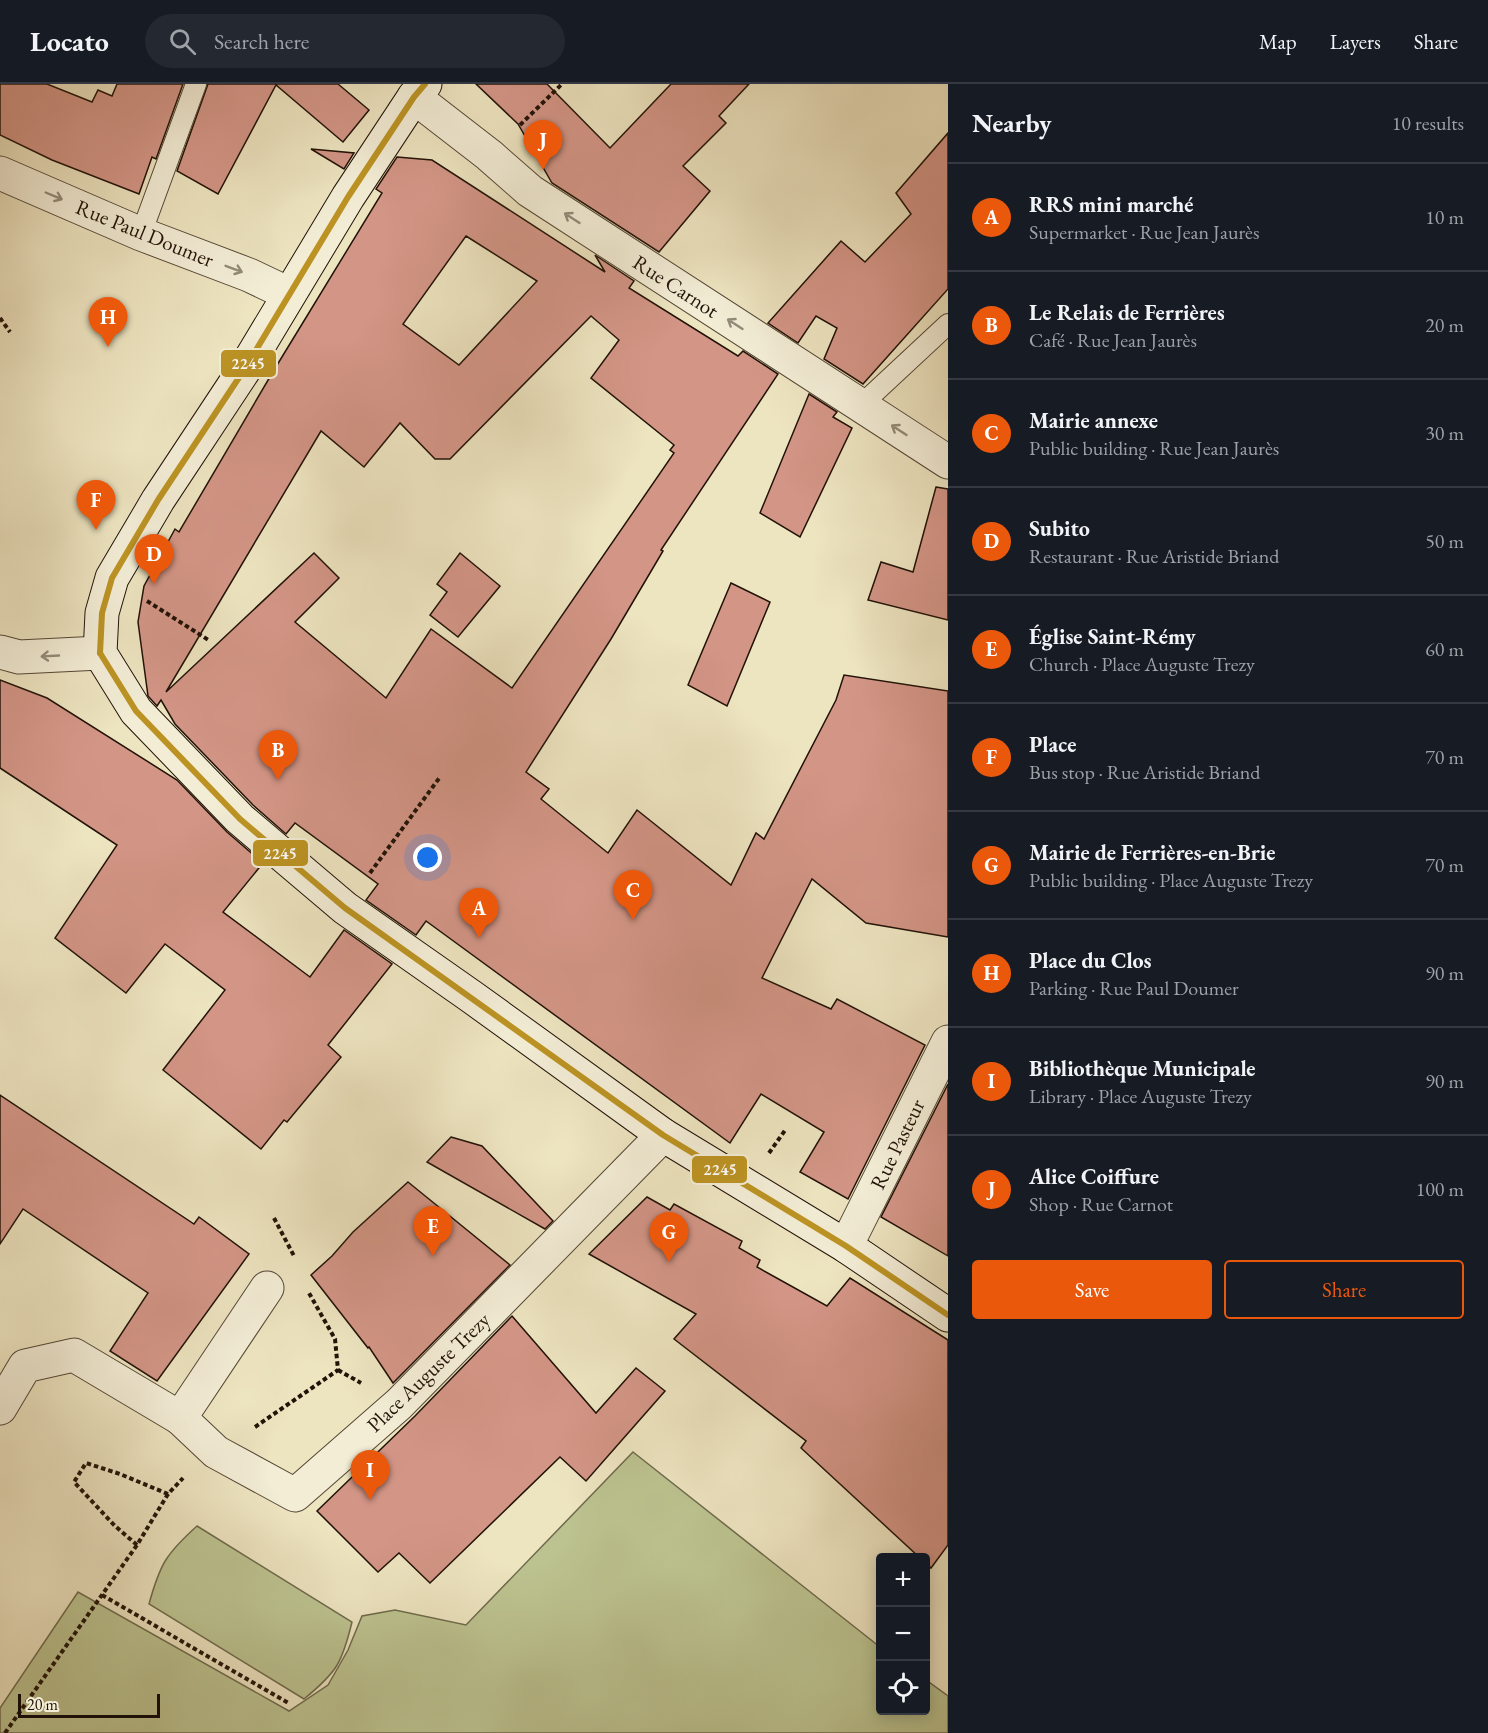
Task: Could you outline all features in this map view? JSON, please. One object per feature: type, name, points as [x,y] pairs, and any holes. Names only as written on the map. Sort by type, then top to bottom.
[{"type":"street","name":"Rue Carnot","points":[[419,91],[530,191],[948,462]]},
{"type":"street","points":[[419,91],[348,197],[244,370],[158,500],[112,578],[102,613],[100,653],[136,711],[240,819],[345,908],[663,1136],[846,1246],[948,1315]]},
{"type":"street","name":"Rue Paul Doumer","points":[[0,173],[141,234],[249,275],[289,294]]},
{"type":"street","points":[[0,652],[19,657],[100,653]]},
{"type":"street","name":"Rue Pasteur","points":[[846,1246],[948,1042]]},
{"type":"street","name":"Place Auguste Trezy","points":[[0,1408],[25,1366],[74,1355],[180,1418],[216,1452],[295,1495],[399,1404],[663,1136]]},
{"type":"street","points":[[180,1418],[267,1288]]},
{"type":"lane","points":[[141,234],[196,84]]},
{"type":"lane","points":[[860,406],[948,324]]},
{"type":"path","points":[[489,155],[562,84]]},
{"type":"path","points":[[0,318],[10,332]]},
{"type":"path","points":[[112,578],[210,641]]},
{"type":"path","points":[[345,908],[440,777]]},
{"type":"path","points":[[274,1218],[298,1263]]},
{"type":"path","points":[[216,1452],[338,1370],[334,1339],[307,1289]]},
{"type":"path","points":[[137,1545],[115,1526],[74,1482],[86,1463],[168,1494]]},
{"type":"path","points":[[5,1733],[137,1545],[176,1484]]},
{"type":"path","points":[[102,1595],[290,1704]]},
{"type":"green space","points":[[633,1452],[876,1644],[876,1715],[930,1715],[930,1683],[948,1696],[948,1733],[0,1733],[0,1708],[78,1592],[289,1711],[328,1685],[348,1650],[362,1616],[395,1610],[466,1625]]},
{"type":"green space","points":[[197,1526],[352,1622],[337,1666],[304,1699],[149,1604],[166,1560],[178,1544]]},
{"type":"building","points":[[0,84],[47,84],[92,102],[98,90],[112,96],[117,84],[183,84],[156,159],[152,157],[139,194],[52,160],[0,135]]},
{"type":"building","points":[[208,84],[338,84],[369,110],[343,142],[276,85],[218,194],[177,171]]},
{"type":"building","points":[[476,84],[547,84],[610,148],[671,84],[749,84],[719,116],[726,123],[683,166],[710,191],[659,252],[552,183],[518,124]]},
{"type":"building","points":[[948,133],[948,289],[863,384],[824,359],[837,328],[816,316],[798,343],[768,323],[841,241],[865,262],[911,214],[896,193]]},
{"type":"building","points":[[311,149],[354,153],[344,169]]},
{"type":"building","points":[[397,157],[432,160],[605,272],[595,255],[634,281],[629,288],[738,356],[743,351],[778,374],[661,550],[663,551],[611,639],[526,772],[549,789],[541,799],[608,853],[637,810],[731,885],[756,833],[764,839],[836,700],[844,675],[948,691],[948,937],[866,923],[812,879],[762,978],[831,1009],[837,999],[925,1045],[848,1199],[800,1172],[824,1132],[761,1094],[730,1143],[426,921],[416,935],[366,900],[378,884],[295,823],[286,834],[253,805],[175,724],[161,700],[157,706],[148,696],[138,622],[144,586],[175,529],[179,532],[382,193],[376,189]],"holes":[[[466,236],[537,281],[459,365],[403,324]],[[591,316],[619,340],[591,378],[674,445],[670,450],[674,453],[512,688],[431,629],[386,698],[295,622],[339,578],[314,553],[166,692],[321,431],[364,467],[400,423],[435,459],[450,459]]]},
{"type":"building","points":[[809,394],[837,412],[833,417],[852,428],[800,537],[760,513]]},
{"type":"building","points":[[936,487],[948,489],[948,620],[868,600],[881,562],[913,572]]},
{"type":"building","points":[[460,553],[500,586],[458,637],[430,615],[447,592],[437,584]]},
{"type":"building","points":[[731,583],[770,602],[727,706],[688,685]]},
{"type":"building","points":[[0,680],[47,698],[177,780],[227,832],[263,863],[223,912],[310,977],[344,930],[392,964],[328,1045],[341,1057],[287,1122],[284,1120],[261,1149],[163,1070],[225,990],[165,944],[126,993],[55,938],[117,845],[0,768]]},
{"type":"building","points":[[948,1084],[948,1256],[881,1217]]},
{"type":"building","points":[[0,1095],[194,1224],[199,1217],[249,1254],[157,1381],[110,1351],[148,1293],[23,1209],[0,1244]]},
{"type":"building","points":[[451,1137],[482,1146],[553,1221],[545,1229],[427,1162]]},
{"type":"building","points":[[408,1182],[510,1265],[393,1383],[369,1347],[311,1275],[353,1232]]},
{"type":"building","points":[[647,1197],[670,1210],[674,1204],[742,1241],[739,1248],[760,1260],[757,1267],[827,1306],[850,1278],[948,1340],[948,1545],[931,1568],[930,1553],[915,1553],[801,1448],[806,1441],[674,1339],[696,1314],[589,1254]]},
{"type":"building","points":[[512,1316],[596,1413],[636,1368],[665,1391],[586,1481],[560,1457],[430,1583],[399,1553],[378,1572],[317,1511],[415,1416]]},
{"type":"transit line","name":"2245","points":[[100,653],[102,613],[112,578],[158,500],[244,370],[348,197],[425,84]]},
{"type":"transit line","name":"2245","points":[[100,653],[136,711],[240,819],[345,908],[663,1135],[846,1246],[948,1315]]},
{"type":"place","name":"Alice Coiffure","points":[[543,170]]},
{"type":"place","name":"Place du Clos","points":[[108,347]]},
{"type":"place","name":"Place","points":[[96,530]]},
{"type":"place","name":"Subito","points":[[154,584]]},
{"type":"place","name":"Le Relais de Ferrières","points":[[278,780]]},
{"type":"place","name":"Mairie annexe","points":[[633,920]]},
{"type":"place","name":"RRS mini marché","points":[[479,938]]},
{"type":"place","name":"Église Saint-Rémy","points":[[433,1256]]},
{"type":"place","name":"Mairie de Ferrières-en-Brie","points":[[669,1262]]},
{"type":"place","name":"Bibliothèque Municipale","points":[[370,1500]]}]
